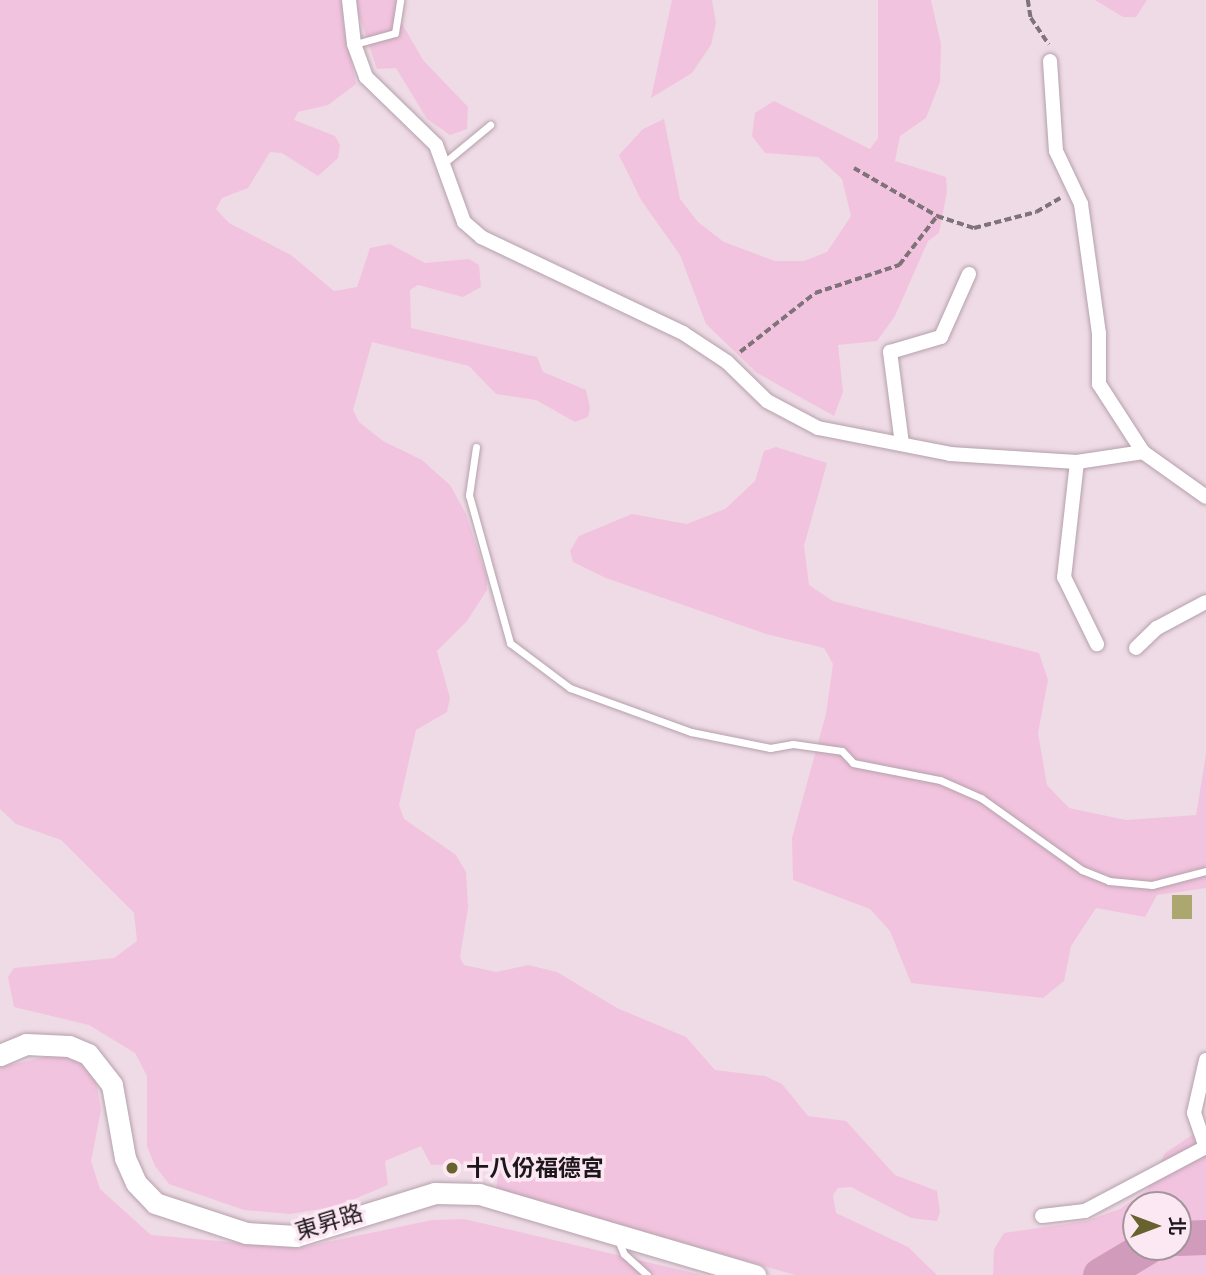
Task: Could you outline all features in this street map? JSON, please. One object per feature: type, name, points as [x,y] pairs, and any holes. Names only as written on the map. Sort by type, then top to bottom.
[{"type":"street","points":[[349,0],[354,44],[366,77],[436,145],[464,222],[481,237],[615,298],[727,362],[767,401],[818,428],[950,454],[1077,462],[1143,452]]},
{"type":"street","points":[[1050,61],[1056,151],[1071,192],[1081,204],[1099,333],[1099,384],[1143,452],[1206,497]]},
{"type":"street","points":[[902,444],[890,352],[941,337],[969,286],[969,274]]},
{"type":"street","points":[[1077,462],[1064,577],[1097,644]]},
{"type":"street","points":[[1136,648],[1157,628],[1206,601]]},
{"type":"street","name":"東昇路","points":[[0,1055],[26,1044],[68,1046],[88,1054],[112,1085],[125,1158],[136,1182],[155,1203],[246,1233],[296,1236],[435,1193],[479,1194],[755,1275]]},
{"type":"street","points":[[1041,1216],[1086,1211],[1206,1147],[1194,1113],[1206,1060]]},
{"type":"lane","points":[[354,44],[396,33],[400,0]]},
{"type":"lane","points":[[444,163],[490,125]]},
{"type":"lane","points":[[476,447],[470,495],[510,643],[570,688],[691,732],[769,748],[793,744],[842,751],[853,763],[940,780],[981,798],[1082,870],[1109,881],[1152,885],[1206,871]]},
{"type":"lane","points":[[617,1236],[624,1254],[647,1275]]},
{"type":"path","points":[[1028,0],[1031,18],[1048,40],[1050,61]]},
{"type":"path","points":[[854,168],[937,216],[974,228],[1036,212],[1071,192]]},
{"type":"path","points":[[727,362],[816,293],[899,265],[937,216]]},
{"type":"shaded area","points":[[0,0],[346,0],[343,20],[356,84],[328,105],[298,112],[294,120],[335,136],[340,145],[338,158],[318,176],[282,153],[270,152],[248,188],[222,198],[216,209],[229,223],[291,255],[334,291],[357,287],[370,248],[390,244],[425,263],[469,259],[479,265],[481,287],[463,297],[418,285],[410,290],[411,328],[537,357],[543,372],[586,390],[590,408],[588,417],[575,422],[536,400],[496,394],[469,366],[372,342],[353,410],[359,422],[383,441],[422,460],[450,485],[466,514],[487,578],[487,590],[467,621],[437,651],[450,698],[447,712],[416,730],[399,805],[404,819],[456,855],[466,872],[468,908],[460,957],[464,965],[496,972],[528,965],[557,972],[617,1008],[686,1037],[715,1070],[765,1076],[782,1084],[808,1116],[846,1121],[895,1175],[937,1191],[940,1212],[937,1221],[911,1218],[851,1187],[838,1188],[833,1195],[836,1213],[908,1247],[937,1275],[795,1275],[496,1189],[500,1163],[431,1165],[421,1146],[385,1161],[388,1185],[338,1206],[290,1214],[244,1210],[169,1184],[155,1166],[147,1146],[147,1076],[135,1053],[89,1025],[14,1007],[8,977],[14,968],[114,958],[137,941],[134,913],[61,840],[16,824],[0,809]]},
{"type":"shaded area","points":[[354,0],[398,0],[401,22],[423,60],[468,107],[467,129],[450,135],[427,119],[396,68],[377,69]]},
{"type":"shaded area","points":[[672,0],[712,0],[716,23],[711,45],[692,73],[651,98]]},
{"type":"shaded area","points":[[878,0],[931,0],[941,44],[940,82],[926,118],[900,136],[895,161],[946,177],[947,192],[939,233],[928,241],[895,316],[877,341],[838,345],[843,392],[834,416],[757,373],[706,324],[680,255],[641,200],[619,155],[643,129],[664,119],[680,199],[698,222],[724,242],[775,261],[804,261],[827,252],[851,216],[842,179],[818,157],[765,153],[752,136],[755,113],[774,101],[870,149],[878,138]]},
{"type":"shaded area","points":[[1095,0],[1147,0],[1136,17],[1123,17]]},
{"type":"shaded area","points":[[776,447],[827,463],[804,546],[809,585],[833,601],[1039,653],[1048,680],[1038,733],[1047,785],[1069,808],[1126,820],[1196,815],[1206,754],[1206,888],[1157,895],[1145,917],[1096,908],[1071,946],[1064,981],[1043,998],[911,983],[890,931],[870,909],[793,880],[792,838],[826,714],[833,664],[824,648],[766,634],[606,578],[573,562],[570,551],[579,536],[632,514],[687,524],[725,509],[755,481],[764,451]]},
{"type":"shaded area","points":[[58,1054],[82,1064],[96,1082],[101,1110],[91,1161],[100,1189],[151,1235],[299,1248],[432,1220],[464,1219],[702,1275],[0,1275],[0,1067]]},
{"type":"shaded area","points":[[1206,1126],[1206,1275],[993,1275],[994,1249],[1004,1233],[1086,1221],[1122,1208],[1122,1261],[1192,1261],[1192,1191],[1147,1190],[1165,1153]]},
{"type":"building","points":[[1172,895],[1192,895],[1192,919],[1172,919]]},
{"type":"waterway","points":[[1192,1238],[1206,1237]]},
{"type":"waterway","points":[[1100,1275],[1124,1261]]},
{"type":"place","name":"十八份福德宮","points":[[452,1168]]}]
